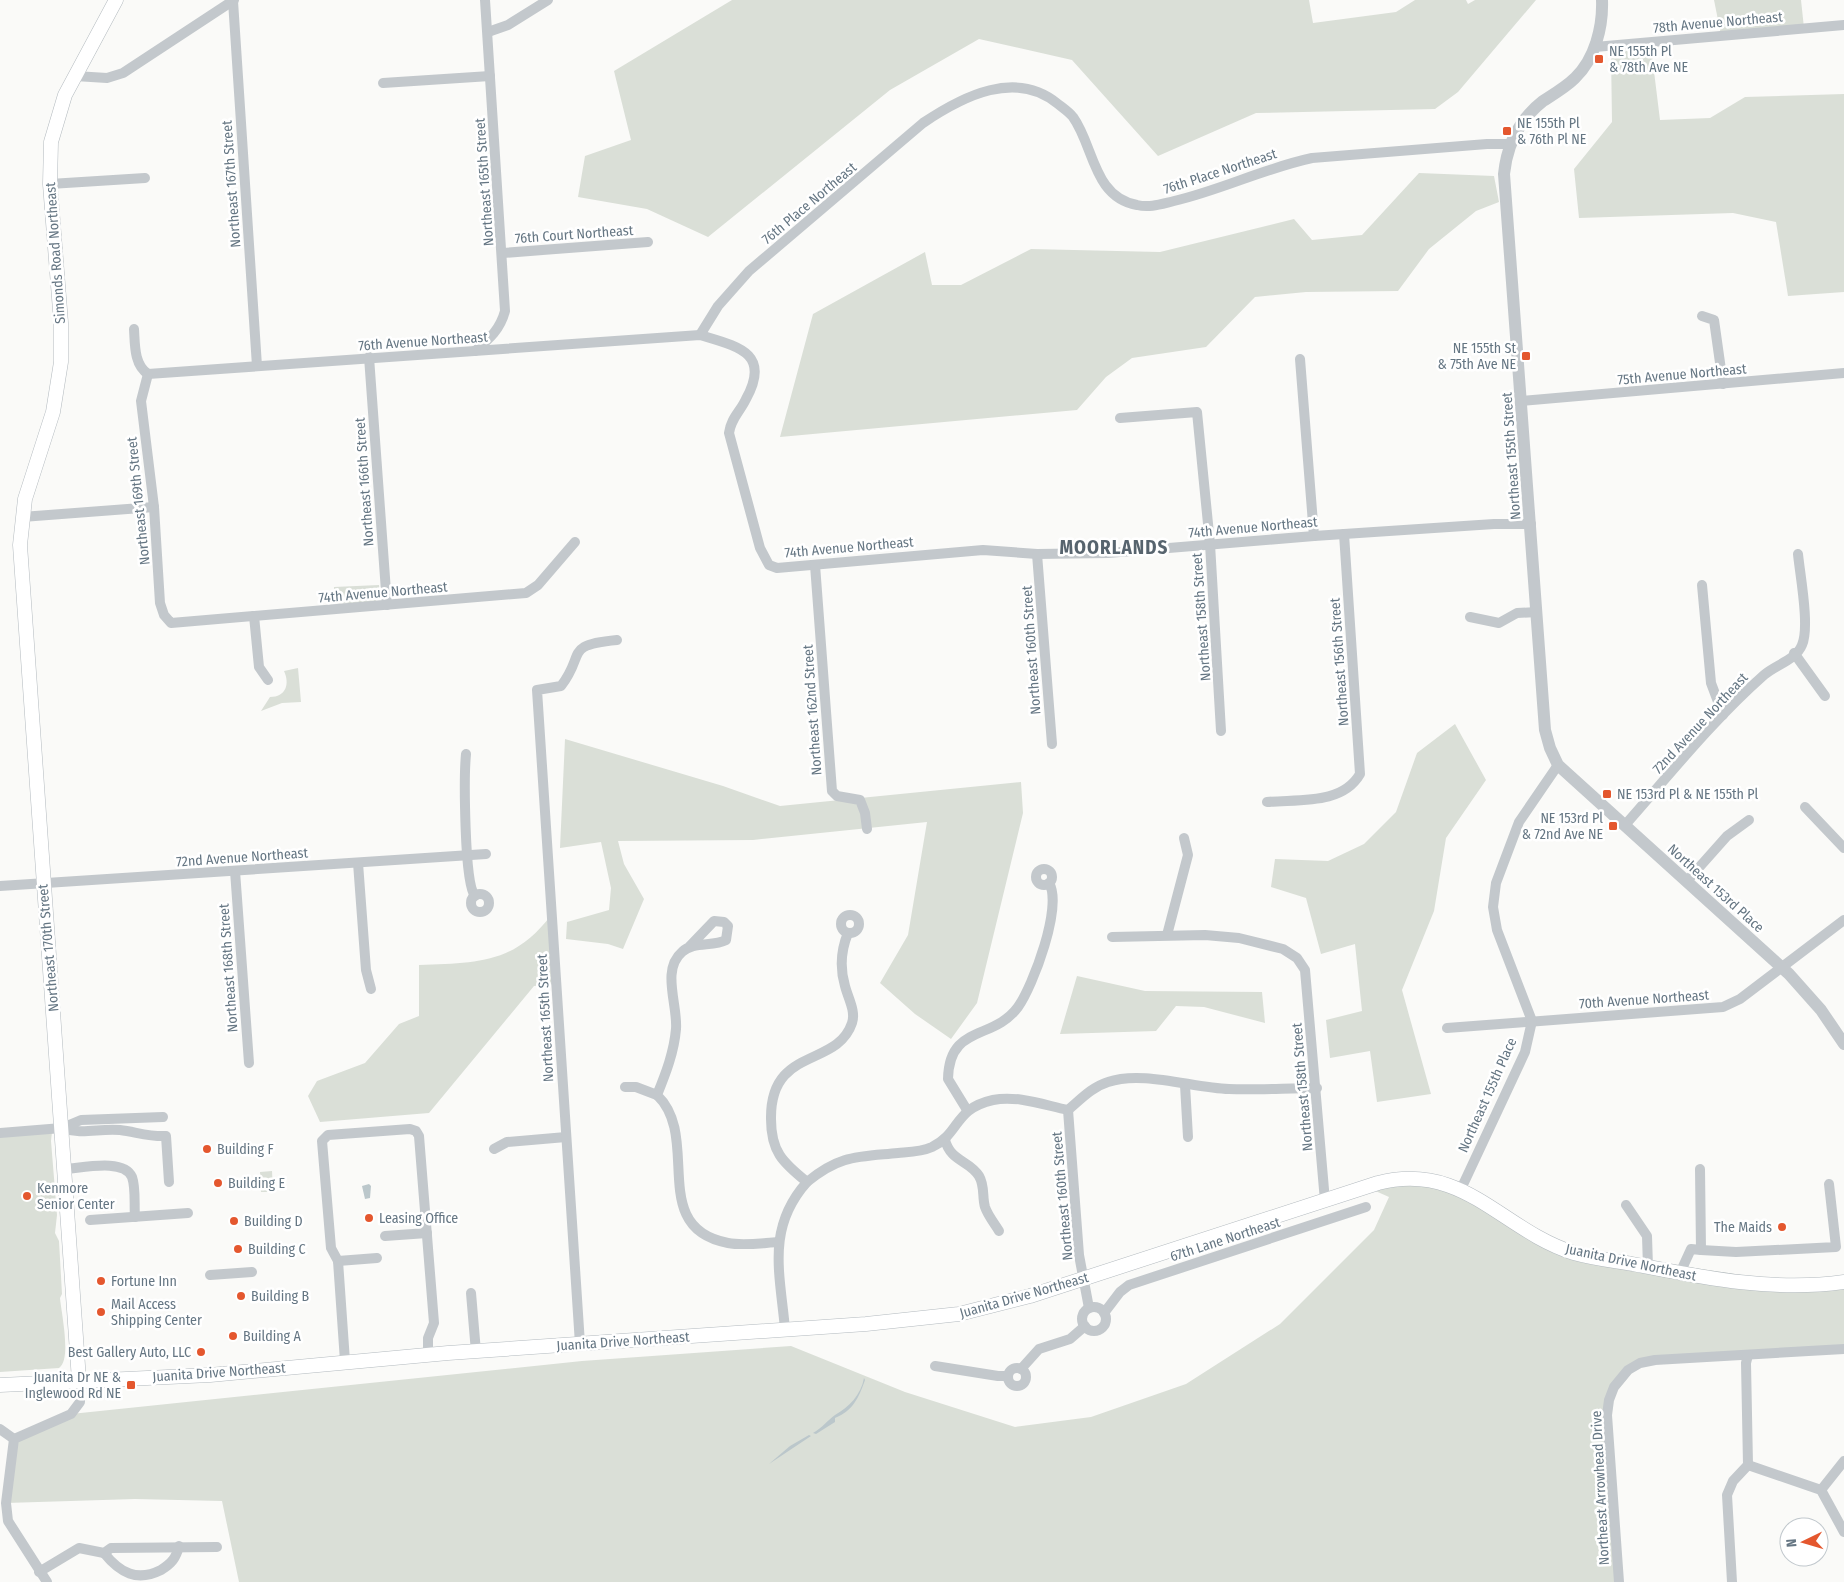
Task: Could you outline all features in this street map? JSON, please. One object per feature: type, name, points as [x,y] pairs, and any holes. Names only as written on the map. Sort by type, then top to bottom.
[{"type":"main road","name":"Simonds Road Northeast","points":[[22,517],[30,481],[53,412],[61,362],[61,323],[50,184],[50,159],[54,128],[65,95],[116,0]]},
{"type":"main road","name":"Northeast 170th Street","points":[[22,517],[20,545],[21,578],[79,1380]]},
{"type":"main road","name":"Juanita Drive Northeast","points":[[0,1385],[210,1375],[345,1361],[885,1323],[959,1314],[1083,1279],[1378,1183],[1407,1177],[1433,1180],[1461,1189],[1538,1238],[1575,1253],[1751,1284],[1788,1286],[1844,1282]]},
{"type":"street","points":[[75,76],[107,78],[123,73],[233,0]]},
{"type":"street","name":"Northeast 167th Street","points":[[233,0],[257,366]]},
{"type":"street","name":"Northeast 165th Street","points":[[475,351],[494,334],[502,323],[505,312],[503,253],[486,0]]},
{"type":"street","points":[[488,32],[508,25],[548,0]]},
{"type":"street","points":[[1510,144],[1528,115],[1575,78],[1584,67],[1595,47],[1601,20],[1602,0]]},
{"type":"street","name":"78th Avenue Northeast","points":[[1595,47],[1844,25]]},
{"type":"street","points":[[383,83],[490,76]]},
{"type":"street","name":"76th Place Northeast","points":[[700,335],[718,306],[749,271],[923,123],[946,107],[989,91],[1019,87],[1043,93],[1072,116],[1101,180],[1106,186],[1122,199],[1135,205],[1149,207],[1198,195],[1294,161],[1487,144],[1510,144]]},
{"type":"street","name":"Northeast 155th Street","points":[[1510,144],[1504,174],[1545,730],[1550,748],[1558,765]]},
{"type":"street","points":[[50,184],[145,178]]},
{"type":"street","name":"76th Court Northeast","points":[[503,253],[648,242]]},
{"type":"street","points":[[1702,316],[1714,320],[1723,384]]},
{"type":"street","points":[[134,329],[138,362],[141,370],[148,374]]},
{"type":"street","name":"76th Avenue Northeast","points":[[148,374],[700,335]]},
{"type":"street","name":"74th Avenue Northeast","points":[[700,335],[740,347],[749,355],[754,366],[754,382],[746,400],[731,421],[729,433],[764,558],[769,565],[777,568],[983,550],[1037,554],[1108,552],[1494,524],[1531,524]]},
{"type":"street","name":"Northeast 166th Street","points":[[369,357],[387,605]]},
{"type":"street","points":[[1300,358],[1314,536]]},
{"type":"street","name":"75th Avenue Northeast","points":[[1522,401],[1844,373]]},
{"type":"street","name":"Northeast 169th Street","points":[[148,374],[141,400],[154,507],[160,603],[164,615],[171,623]]},
{"type":"street","name":"Northeast 158th Street","points":[[1120,418],[1197,412],[1210,544],[1222,731]]},
{"type":"street","points":[[22,517],[154,507]]},
{"type":"street","name":"Northeast 156th Street","points":[[1267,802],[1335,796],[1353,785],[1360,774],[1344,534]]},
{"type":"street","name":"74th Avenue Northeast","points":[[171,623],[526,593],[538,586],[575,542]]},
{"type":"street","name":"Northeast 160th Street","points":[[1037,554],[1052,744]]},
{"type":"street","points":[[1798,554],[1805,627],[1798,650],[1825,696]]},
{"type":"street","name":"Northeast 162nd Street","points":[[815,565],[832,791],[837,796],[860,800],[865,814],[867,829]]},
{"type":"street","points":[[1702,585],[1710,683],[1723,714]]},
{"type":"street","points":[[1470,617],[1484,622],[1499,623],[1517,613],[1537,612]]},
{"type":"street","points":[[254,616],[259,667],[268,680]]},
{"type":"street","name":"Northeast 165th Street","points":[[580,1344],[566,1137],[558,974],[537,690],[561,686],[576,653],[585,646],[617,640]]},
{"type":"street","name":"72nd Avenue Northeast","points":[[1625,825],[1723,714],[1766,673],[1798,650]]},
{"type":"street","points":[[466,754],[464,777],[470,888],[475,896]]},
{"type":"street","points":[[1532,1021],[1496,930],[1493,907],[1496,884],[1519,822],[1558,765]]},
{"type":"street","name":"Northeast 153rd Place","points":[[1558,765],[1782,967],[1813,1001],[1844,1044]]},
{"type":"street","points":[[1805,807],[1844,848]]},
{"type":"street","points":[[1687,881],[1727,836],[1749,820]]},
{"type":"street","points":[[1112,937],[1167,934],[1188,855],[1184,838]]},
{"type":"street","name":"72nd Avenue Northeast","points":[[0,886],[486,854]]},
{"type":"street","points":[[358,862],[366,970],[371,989]]},
{"type":"street","name":"Northeast 168th Street","points":[[235,871],[249,1063]]},
{"type":"street","points":[[967,1110],[948,1079],[952,1053],[964,1041],[1004,1020],[1018,1007],[1052,923],[1053,899],[1049,883]]},
{"type":"street","name":"70th Avenue Northeast","points":[[1447,1028],[1712,1009],[1730,1005],[1844,920]]},
{"type":"street","points":[[807,1182],[788,1166],[773,1145],[771,1130],[772,1098],[785,1074],[797,1063],[836,1044],[850,1029],[854,1014],[842,973],[842,956],[848,933]]},
{"type":"street","name":"Northeast 158th Street","points":[[1167,934],[1239,938],[1283,949],[1297,958],[1305,970],[1317,1088],[1325,1201]]},
{"type":"street","points":[[657,1095],[670,1064],[676,1028],[672,972],[681,952],[689,947]]},
{"type":"street","name":"Northeast 155th Place","points":[[1461,1189],[1525,1052],[1532,1021]]},
{"type":"street","points":[[784,1329],[778,1242],[784,1217],[807,1182],[825,1167],[848,1158],[915,1152],[945,1140],[967,1110],[994,1100],[1013,1099],[1068,1110],[1093,1088],[1109,1081],[1147,1079],[1228,1089],[1317,1088]]},
{"type":"street","points":[[1185,1085],[1188,1137]]},
{"type":"street","points":[[625,1087],[636,1087],[657,1095],[669,1109],[676,1127],[680,1194],[683,1210],[690,1224],[702,1234],[729,1244],[778,1242]]},
{"type":"street","name":"Northeast 160th Street","points":[[1068,1110],[1083,1279],[1088,1308]]},
{"type":"street","points":[[0,1132],[62,1128],[82,1120],[163,1117]]},
{"type":"street","points":[[62,1128],[79,1133],[118,1130],[154,1137],[166,1136],[169,1182]]},
{"type":"street","points":[[345,1361],[338,1261],[331,1248],[322,1141],[328,1135],[410,1129],[416,1131],[419,1136],[434,1323],[428,1338],[428,1355]]},
{"type":"street","points":[[494,1149],[508,1142],[566,1137]]},
{"type":"street","points":[[945,1140],[948,1148],[956,1158],[975,1171],[980,1177],[986,1208],[999,1231]]},
{"type":"street","points":[[65,1169],[115,1165],[125,1169],[133,1181],[135,1217]]},
{"type":"street","points":[[1700,1169],[1701,1250]]},
{"type":"street","points":[[1680,1273],[1691,1249],[1736,1252],[1836,1247],[1829,1184]]},
{"type":"street","points":[[1626,1205],[1646,1236],[1648,1267]]},
{"type":"street","name":"67th Lane Northeast","points":[[1008,1376],[1011,1370],[1021,1368],[1039,1349],[1070,1339],[1085,1326],[1092,1330],[1100,1328],[1105,1321],[1104,1313],[1120,1292],[1130,1285],[1366,1207]]},
{"type":"street","points":[[90,1220],[188,1213]]},
{"type":"street","points":[[386,1236],[426,1233]]},
{"type":"street","points":[[338,1261],[377,1258]]},
{"type":"street","points":[[210,1274],[252,1272]]},
{"type":"street","points":[[471,1294],[476,1352]]},
{"type":"street","points":[[1085,1326],[1082,1316],[1088,1308],[1097,1307],[1104,1313]]},
{"type":"street","name":"Northeast Arrowhead Drive","points":[[1619,1582],[1607,1415],[1614,1387],[1628,1370],[1647,1362],[1844,1349]]},
{"type":"street","points":[[1732,1582],[1728,1495],[1733,1481],[1748,1465],[1746,1363],[1748,1355]]},
{"type":"street","name":"67th Lane Northeast","points":[[935,1366],[1008,1376]]},
{"type":"street","name":"67th Lane Northeast","points":[[1008,1376],[1013,1385],[1023,1384],[1026,1377],[1021,1368]]},
{"type":"street","points":[[14,1439],[71,1414],[77,1409],[80,1402],[79,1380]]},
{"type":"street","points":[[0,1429],[14,1439]]},
{"type":"street","points":[[14,1439],[4,1524],[46,1582]]},
{"type":"street","points":[[1821,1490],[1844,1461]]},
{"type":"street","points":[[1748,1465],[1821,1490],[1844,1532]]},
{"type":"street","points":[[39,1572],[80,1548],[104,1553],[112,1563],[132,1575],[142,1578],[150,1576],[171,1564],[177,1556],[179,1546]]},
{"type":"street","points":[[104,1553],[111,1548],[217,1547]]},
{"type":"shaded area","points":[[732,0],[1309,0],[1313,23],[1396,12],[1415,0],[1466,0],[1468,4],[1475,0],[1536,0],[1458,92],[1435,109],[1256,113],[1158,156],[1072,60],[979,39],[890,90],[708,237],[647,209],[578,197],[585,156],[631,140],[614,71]]},
{"type":"shaded area","points":[[1714,0],[1801,0],[1804,28],[1721,35]]},
{"type":"shaded area","points":[[1651,47],[1660,120],[1710,118],[1745,97],[1844,94],[1844,292],[1788,296],[1776,222],[1733,213],[1579,218],[1574,169],[1612,122],[1611,53]]},
{"type":"shaded area","points":[[1419,173],[1494,176],[1499,202],[1476,211],[1429,249],[1398,291],[1306,292],[1255,297],[1206,347],[1132,358],[1106,377],[1077,410],[780,437],[813,314],[925,252],[932,285],[961,285],[1031,249],[1160,252],[1294,219],[1312,240],[1362,235]]},
{"type":"shaded area","points":[[379,585],[380,597],[375,602],[335,604],[334,587]]},
{"type":"shaded area","points":[[298,668],[301,702],[282,703],[261,711],[270,697],[280,695],[285,689],[287,681],[284,671]]},
{"type":"shaded area","points":[[1455,724],[1486,780],[1446,838],[1434,911],[1402,990],[1431,1094],[1377,1102],[1370,1051],[1330,1058],[1326,1020],[1362,1011],[1355,944],[1321,954],[1306,898],[1271,887],[1275,859],[1328,861],[1364,844],[1396,812],[1417,753]]},
{"type":"shaded area","points":[[565,739],[723,786],[780,806],[1021,782],[1023,813],[977,1003],[951,1039],[915,1014],[880,983],[908,935],[927,822],[753,840],[618,841],[624,864],[644,899],[623,949],[608,944],[566,939],[567,922],[609,910],[611,888],[601,842],[560,848]]},
{"type":"shaded area","points":[[551,915],[556,984],[534,986],[429,1113],[320,1122],[308,1096],[317,1081],[365,1063],[399,1024],[419,1016],[419,965],[459,963],[493,958],[523,943]]},
{"type":"shaded area","points":[[1077,976],[1145,991],[1262,992],[1265,1023],[1204,1007],[1176,1006],[1156,1031],[1060,1034]]},
{"type":"shaded area","points":[[52,1132],[51,1141],[57,1215],[55,1233],[59,1241],[62,1294],[60,1298],[65,1335],[65,1356],[59,1368],[0,1372],[0,1136]]},
{"type":"shaded area","points":[[272,1171],[273,1192],[261,1192],[260,1172]]},
{"type":"shaded area","points":[[1428,1174],[1575,1250],[1788,1282],[1844,1278],[1844,1349],[1640,1363],[1609,1400],[1619,1582],[239,1582],[222,1501],[135,1499],[6,1503],[14,1439],[71,1414],[582,1361],[791,1346],[905,1392],[1015,1427],[1091,1417],[1186,1384],[1280,1324],[1374,1230],[1389,1197],[1362,1185]]},
{"type":"shaded area","points":[[369,1184],[371,1186],[370,1198],[365,1199],[362,1186]]},
{"type":"shaded area","points":[[864,1378],[865,1380],[860,1392],[851,1407],[835,1418],[835,1422],[816,1434],[813,1433],[854,1400]]},
{"type":"shaded area","points":[[809,1435],[811,1436],[769,1464],[790,1446]]},
{"type":"place","name":"NE 155th Pl & 78th Ave NE","points":[[1599,59]]},
{"type":"place","name":"NE 155th Pl & 76th Pl NE","points":[[1507,131]]},
{"type":"place","name":"NE 155th St & 75th Ave NE","points":[[1526,356]]},
{"type":"place","name":"NE 153rd Pl & NE 155th Pl","points":[[1607,794]]},
{"type":"place","name":"NE 153rd Pl & 72nd Ave NE","points":[[1613,826]]},
{"type":"place","name":"Building F","points":[[207,1149]]},
{"type":"place","name":"Building E","points":[[218,1183]]},
{"type":"place","name":"Kenmore Senior Center","points":[[27,1196]]},
{"type":"place","name":"Leasing Office","points":[[369,1218]]},
{"type":"place","name":"Building D","points":[[234,1221]]},
{"type":"place","name":"The Maids","points":[[1782,1227]]},
{"type":"place","name":"Building C","points":[[238,1249]]},
{"type":"place","name":"Fortune Inn","points":[[101,1281]]},
{"type":"place","name":"Building B","points":[[241,1296]]},
{"type":"place","name":"Mail Access Shipping Center","points":[[101,1312]]},
{"type":"place","name":"Building A","points":[[233,1336]]},
{"type":"place","name":"Best Gallery Auto, LLC","points":[[201,1352]]},
{"type":"place","name":"Juanita Dr NE & Inglewood Rd NE","points":[[131,1385]]},
{"type":"district","name":"MOORLANDS","points":[[1114,547]]}]
